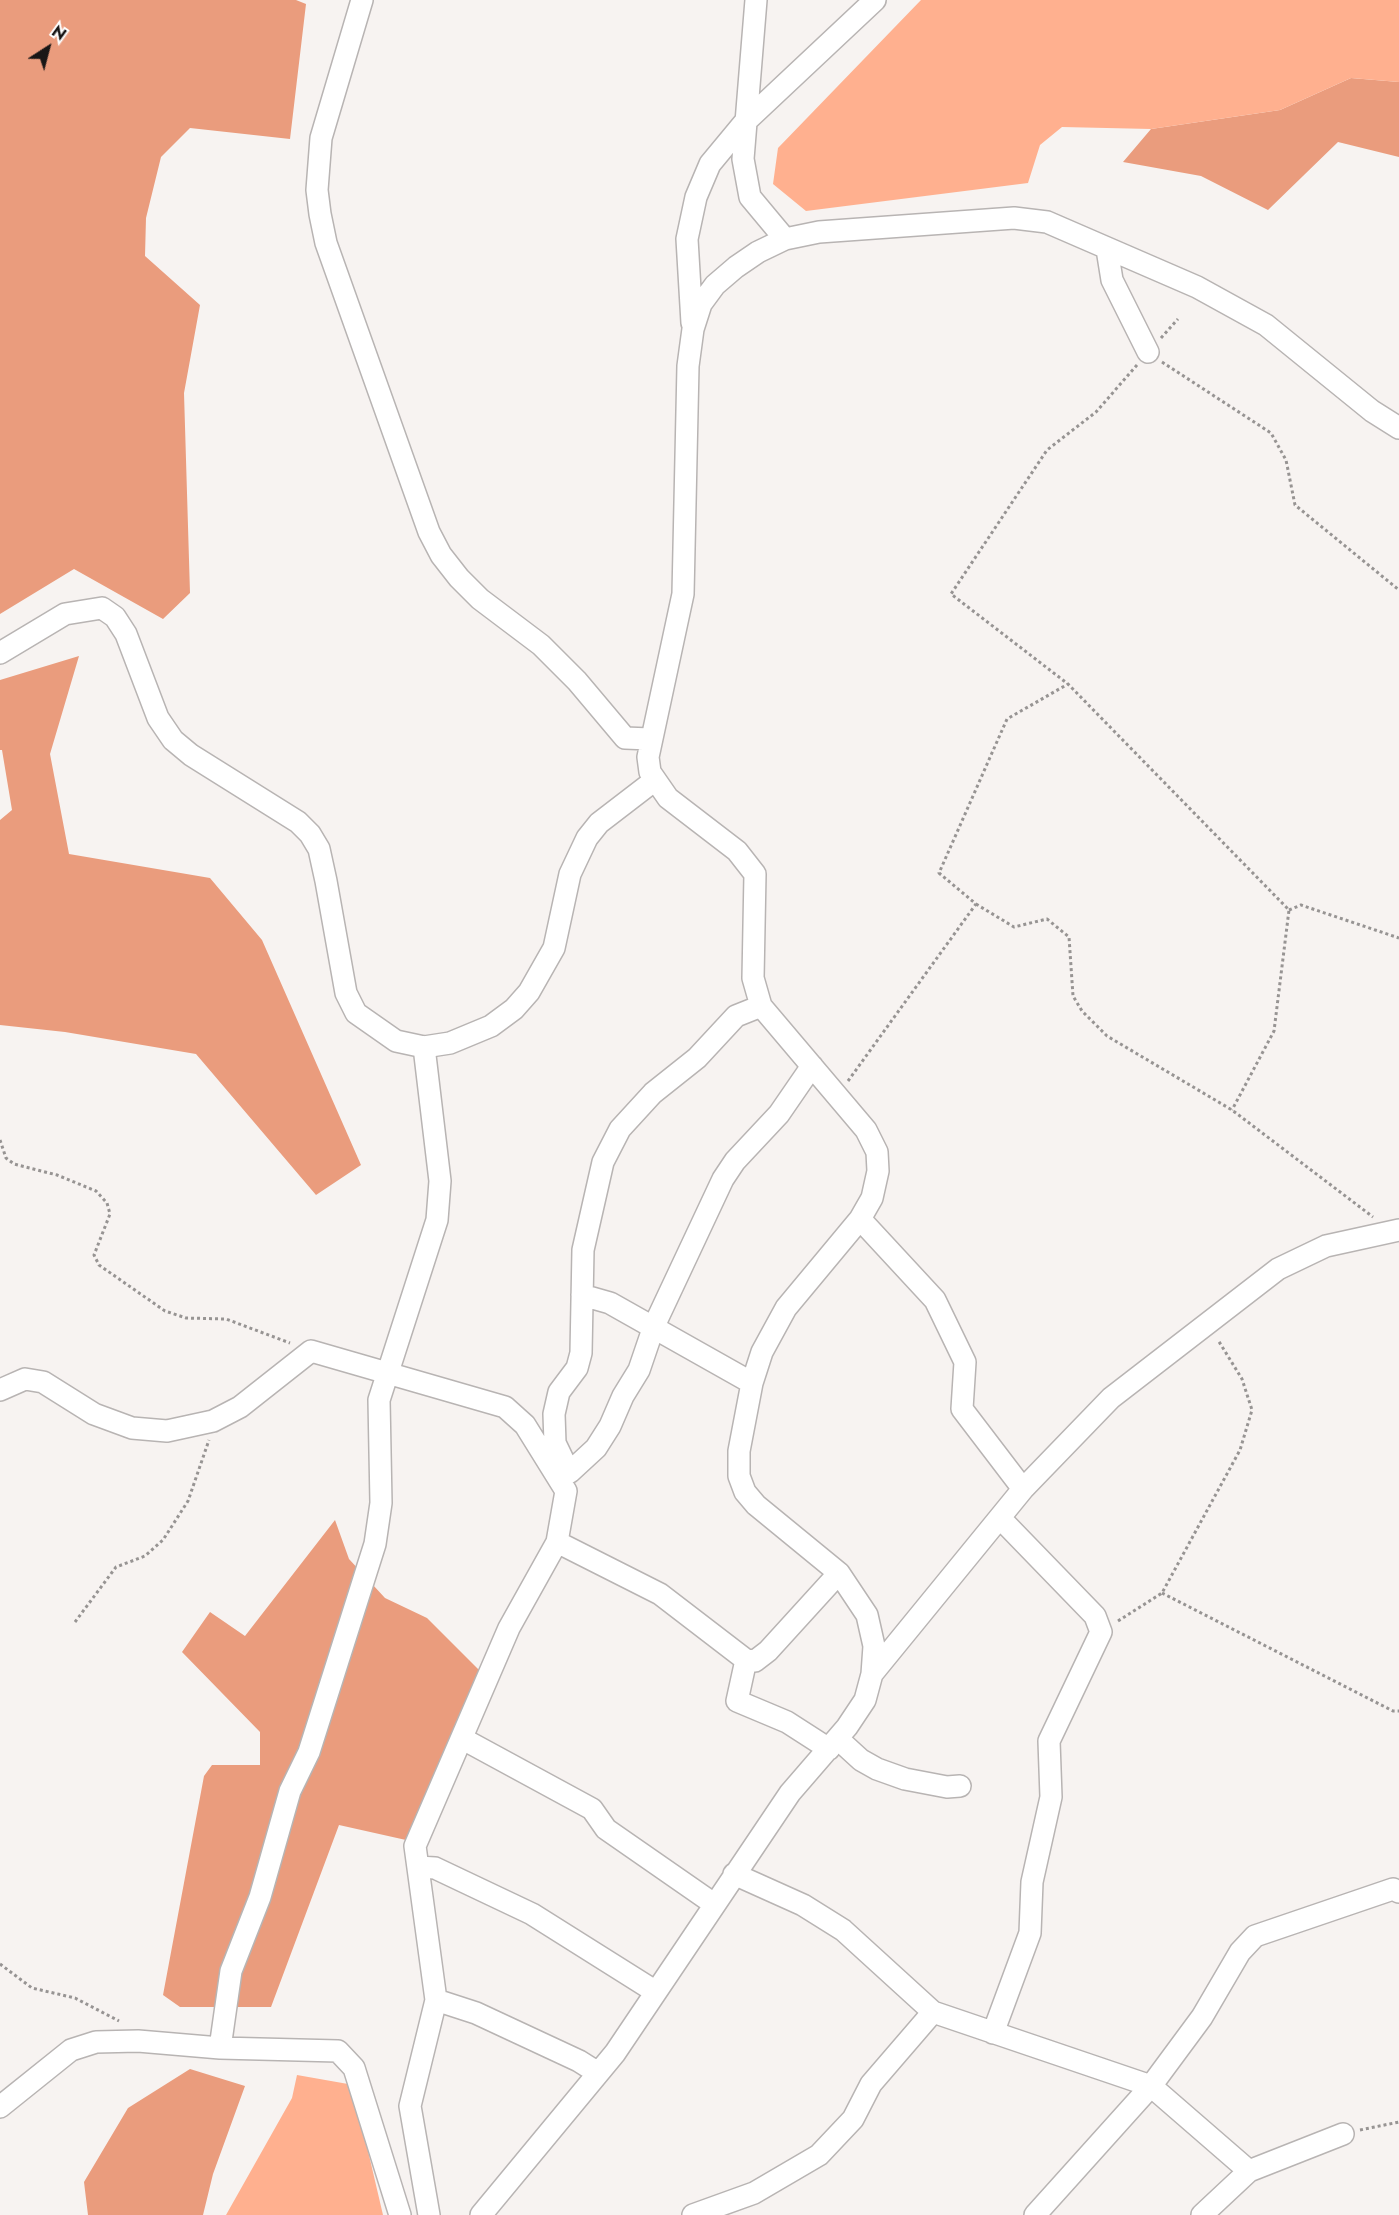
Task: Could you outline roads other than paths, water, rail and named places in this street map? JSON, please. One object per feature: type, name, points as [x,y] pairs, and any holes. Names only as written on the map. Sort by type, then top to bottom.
[{"type":"street","points":[[362,0],[321,138],[317,190],[320,214],[326,243],[429,532],[441,555],[459,578],[480,598],[541,645],[577,681],[625,738],[650,739]]},
{"type":"street","points":[[756,0],[744,123],[743,159],[750,197],[785,239]]},
{"type":"street","points":[[693,330],[687,238],[696,197],[710,164],[744,123],[875,0]]},
{"type":"street","points":[[481,2215],[615,2053],[790,1793],[833,1744],[865,1700],[872,1674],[874,1646],[867,1615],[839,1573],[756,1505],[745,1492],[739,1476],[739,1451],[752,1383],[762,1352],[786,1308],[860,1219],[872,1198],[878,1171],[877,1152],[866,1130],[761,1006],[753,978],[755,874],[737,852],[668,798],[650,772],[648,757],[650,739],[683,594],[688,366],[693,330],[701,304],[715,285],[758,252],[785,239],[819,232],[1014,218],[1047,222],[1197,287],[1266,325],[1372,411],[1399,428]]},
{"type":"street","points":[[1107,249],[1112,280],[1148,352]]},
{"type":"street","points":[[0,653],[65,614],[102,608],[115,617],[126,634],[158,717],[173,740],[191,754],[298,822],[310,834],[319,849],[346,993],[356,1013],[396,1041],[424,1047],[450,1042],[491,1026],[514,1009],[529,992],[554,948],[570,874],[587,838],[599,823],[655,780]]},
{"type":"street","points":[[429,2215],[410,2106],[436,2000],[415,1846],[509,1628],[557,1542],[568,1482],[555,1443],[554,1414],[559,1392],[577,1368],[581,1353],[583,1251],[603,1162],[620,1129],[653,1093],[697,1058],[736,1016],[761,1006]]},
{"type":"street","points":[[220,2048],[231,1971],[260,1896],[290,1791],[309,1752],[375,1544],[381,1503],[379,1400],[437,1220],[440,1180],[424,1047]]},
{"type":"street","points":[[568,1482],[596,1448],[610,1426],[623,1396],[639,1370],[654,1326],[723,1179],[735,1161],[779,1114],[812,1066]]},
{"type":"street","points":[[860,1219],[935,1300],[965,1362],[962,1409],[1023,1489]]},
{"type":"street","points":[[872,1674],[1023,1489],[1111,1398],[1278,1269],[1326,1246],[1395,1230]]},
{"type":"street","points":[[582,1295],[610,1304],[654,1326],[752,1383]]},
{"type":"street","points":[[0,1390],[25,1378],[43,1382],[93,1414],[132,1428],[167,1431],[213,1421],[240,1407],[311,1351],[505,1407],[525,1425],[568,1482]]},
{"type":"street","points":[[993,2033],[1030,1933],[1032,1882],[1051,1797],[1048,1741],[1101,1632],[1095,1616],[1080,1599],[1000,1518]]},
{"type":"street","points":[[557,1542],[586,1554],[660,1594],[746,1660],[755,1661],[768,1651],[839,1573]]},
{"type":"street","points":[[746,1660],[737,1701],[833,1744],[878,1769],[905,1779],[947,1787],[960,1786]]},
{"type":"street","points":[[463,1739],[592,1809],[606,1829],[714,1904]]},
{"type":"street","points":[[418,1867],[435,1868],[532,1914],[656,1992]]},
{"type":"street","points":[[734,1874],[803,1905],[843,1930],[933,2012],[1151,2086],[1249,2171]]},
{"type":"street","points":[[1035,2215],[1151,2086],[1202,2017],[1240,1952],[1255,1936],[1393,1889],[1399,1892]]},
{"type":"street","points":[[436,2000],[476,2013],[579,2061],[598,2073]]},
{"type":"street","points":[[693,2215],[754,2193],[819,2155],[853,2119],[871,2084],[933,2012]]},
{"type":"street","points":[[0,2107],[71,2050],[96,2042],[138,2041],[220,2048],[338,2051],[354,2068],[400,2215]]},
{"type":"street","points":[[1202,2215],[1249,2171],[1343,2134]]}]
